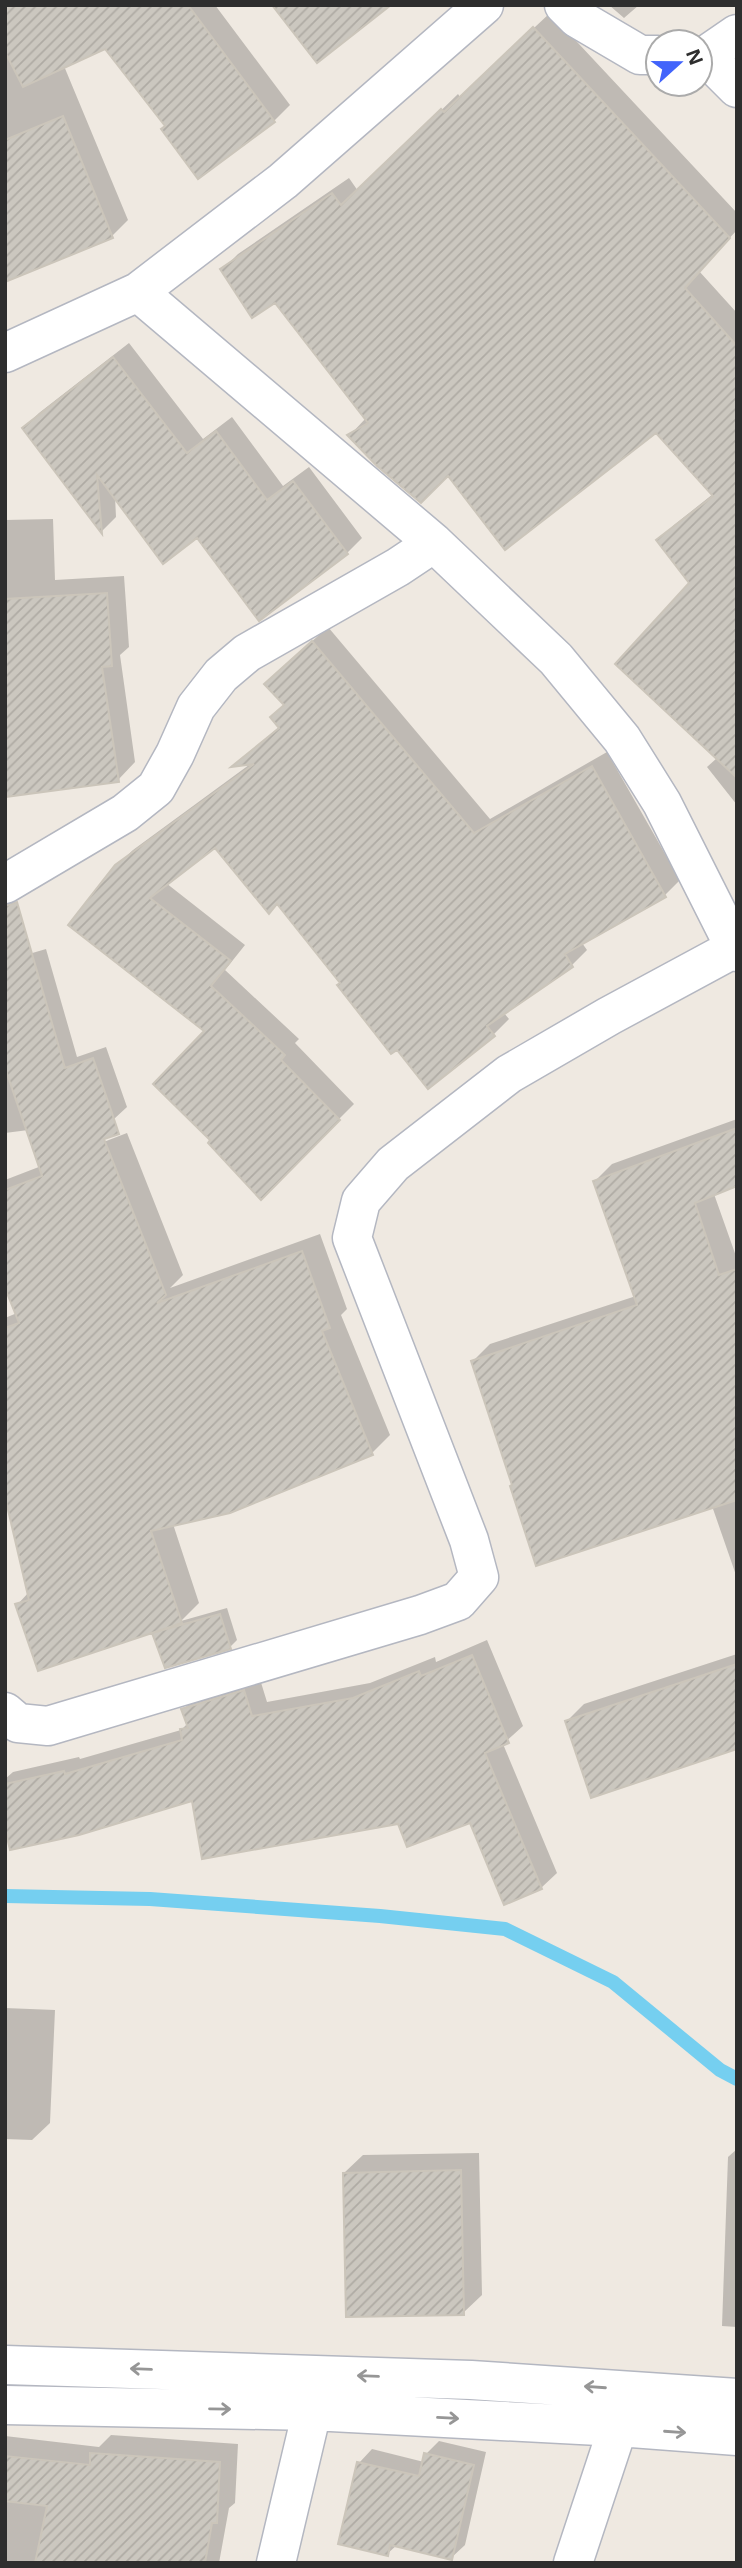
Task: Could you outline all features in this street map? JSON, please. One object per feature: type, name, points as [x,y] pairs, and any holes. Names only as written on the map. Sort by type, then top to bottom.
[{"type":"street","points":[[5,353],[138,292],[283,181],[484,5]]},
{"type":"street","points":[[564,5],[577,18],[644,55]]},
{"type":"street","points":[[714,49],[737,34]]},
{"type":"street","points":[[714,66],[737,88]]},
{"type":"street","points":[[5,1712],[18,1723],[47,1726],[458,1601],[478,1577],[469,1539],[352,1238],[361,1201],[393,1164],[509,1074],[609,1016],[736,950],[662,803],[622,739],[556,659],[434,543],[138,292]]},
{"type":"street","points":[[5,884],[125,813],[156,788],[196,707],[221,675],[247,653],[398,567],[434,543]]},
{"type":"street","points":[[5,2365],[471,2380],[737,2398]]},
{"type":"street","points":[[573,2563],[618,2427],[648,2392]]},
{"type":"street","points":[[5,2405],[312,2410],[737,2436]]},
{"type":"street","points":[[276,2563],[312,2410]]},
{"type":"building","points":[[5,5],[188,5],[275,122],[198,179],[161,129],[165,126],[105,49],[23,87],[5,52]]},
{"type":"building","points":[[272,5],[391,5],[317,63]]},
{"type":"building","points":[[533,27],[730,238],[685,288],[737,346],[737,778],[615,664],[689,583],[656,540],[713,496],[656,433],[505,550],[448,476],[421,503],[377,466],[347,435],[368,423],[275,303],[252,318],[220,269],[332,193],[341,205],[441,109],[444,112]]},
{"type":"building","points":[[63,116],[113,238],[5,282],[5,140]]},
{"type":"building","points":[[113,357],[187,453],[216,431],[267,500],[293,481],[348,554],[259,621],[197,538],[163,564],[97,475],[102,534],[22,428]]},
{"type":"building","points":[[107,593],[112,666],[102,667],[119,782],[5,797],[5,599]]},
{"type":"building","points":[[312,641],[474,833],[592,766],[666,897],[565,954],[573,967],[487,1026],[495,1036],[428,1089],[397,1050],[391,1054],[337,985],[340,983],[277,904],[269,914],[215,848],[150,898],[231,961],[211,986],[285,1055],[281,1060],[340,1120],[261,1200],[208,1143],[210,1140],[153,1084],[204,1031],[68,925],[115,865],[254,764],[231,767],[279,728],[270,717],[284,705],[264,684]]},
{"type":"building","points":[[17,902],[65,1068],[93,1058],[119,1134],[104,1139],[166,1295],[157,1303],[302,1251],[330,1328],[322,1331],[373,1455],[230,1513],[151,1531],[182,1623],[38,1671],[15,1604],[29,1600],[5,1497],[5,1328],[19,1323],[5,1288],[5,1190],[42,1176],[5,1068],[5,906]]},
{"type":"building","points":[[737,1128],[737,1186],[695,1203],[719,1275],[737,1269],[737,1500],[536,1566],[471,1361],[637,1305],[593,1181]]},
{"type":"building","points":[[220,1614],[231,1649],[165,1668],[152,1633]]},
{"type":"building","points":[[472,1655],[509,1743],[485,1753],[542,1889],[504,1905],[470,1823],[407,1847],[398,1824],[202,1859],[192,1801],[79,1835],[10,1850],[5,1829],[5,1784],[64,1771],[65,1774],[182,1740],[180,1729],[188,1728],[181,1709],[244,1690],[252,1716],[353,1698],[419,1671],[421,1676]]},
{"type":"building","points":[[737,1664],[737,1749],[591,1798],[565,1721]]},
{"type":"building","points":[[461,2170],[464,2315],[346,2317],[343,2173]]},
{"type":"building","points":[[90,2453],[220,2462],[217,2523],[212,2523],[205,2563],[35,2563],[47,2506],[5,2501],[5,2456],[90,2465]]},
{"type":"building","points":[[424,2453],[474,2465],[452,2560],[390,2545],[388,2556],[338,2544],[357,2462],[419,2476]]},
{"type":"waterway","points":[[5,1896],[150,1899],[380,1916],[505,1929],[613,1982],[720,2070],[737,2079]]}]
